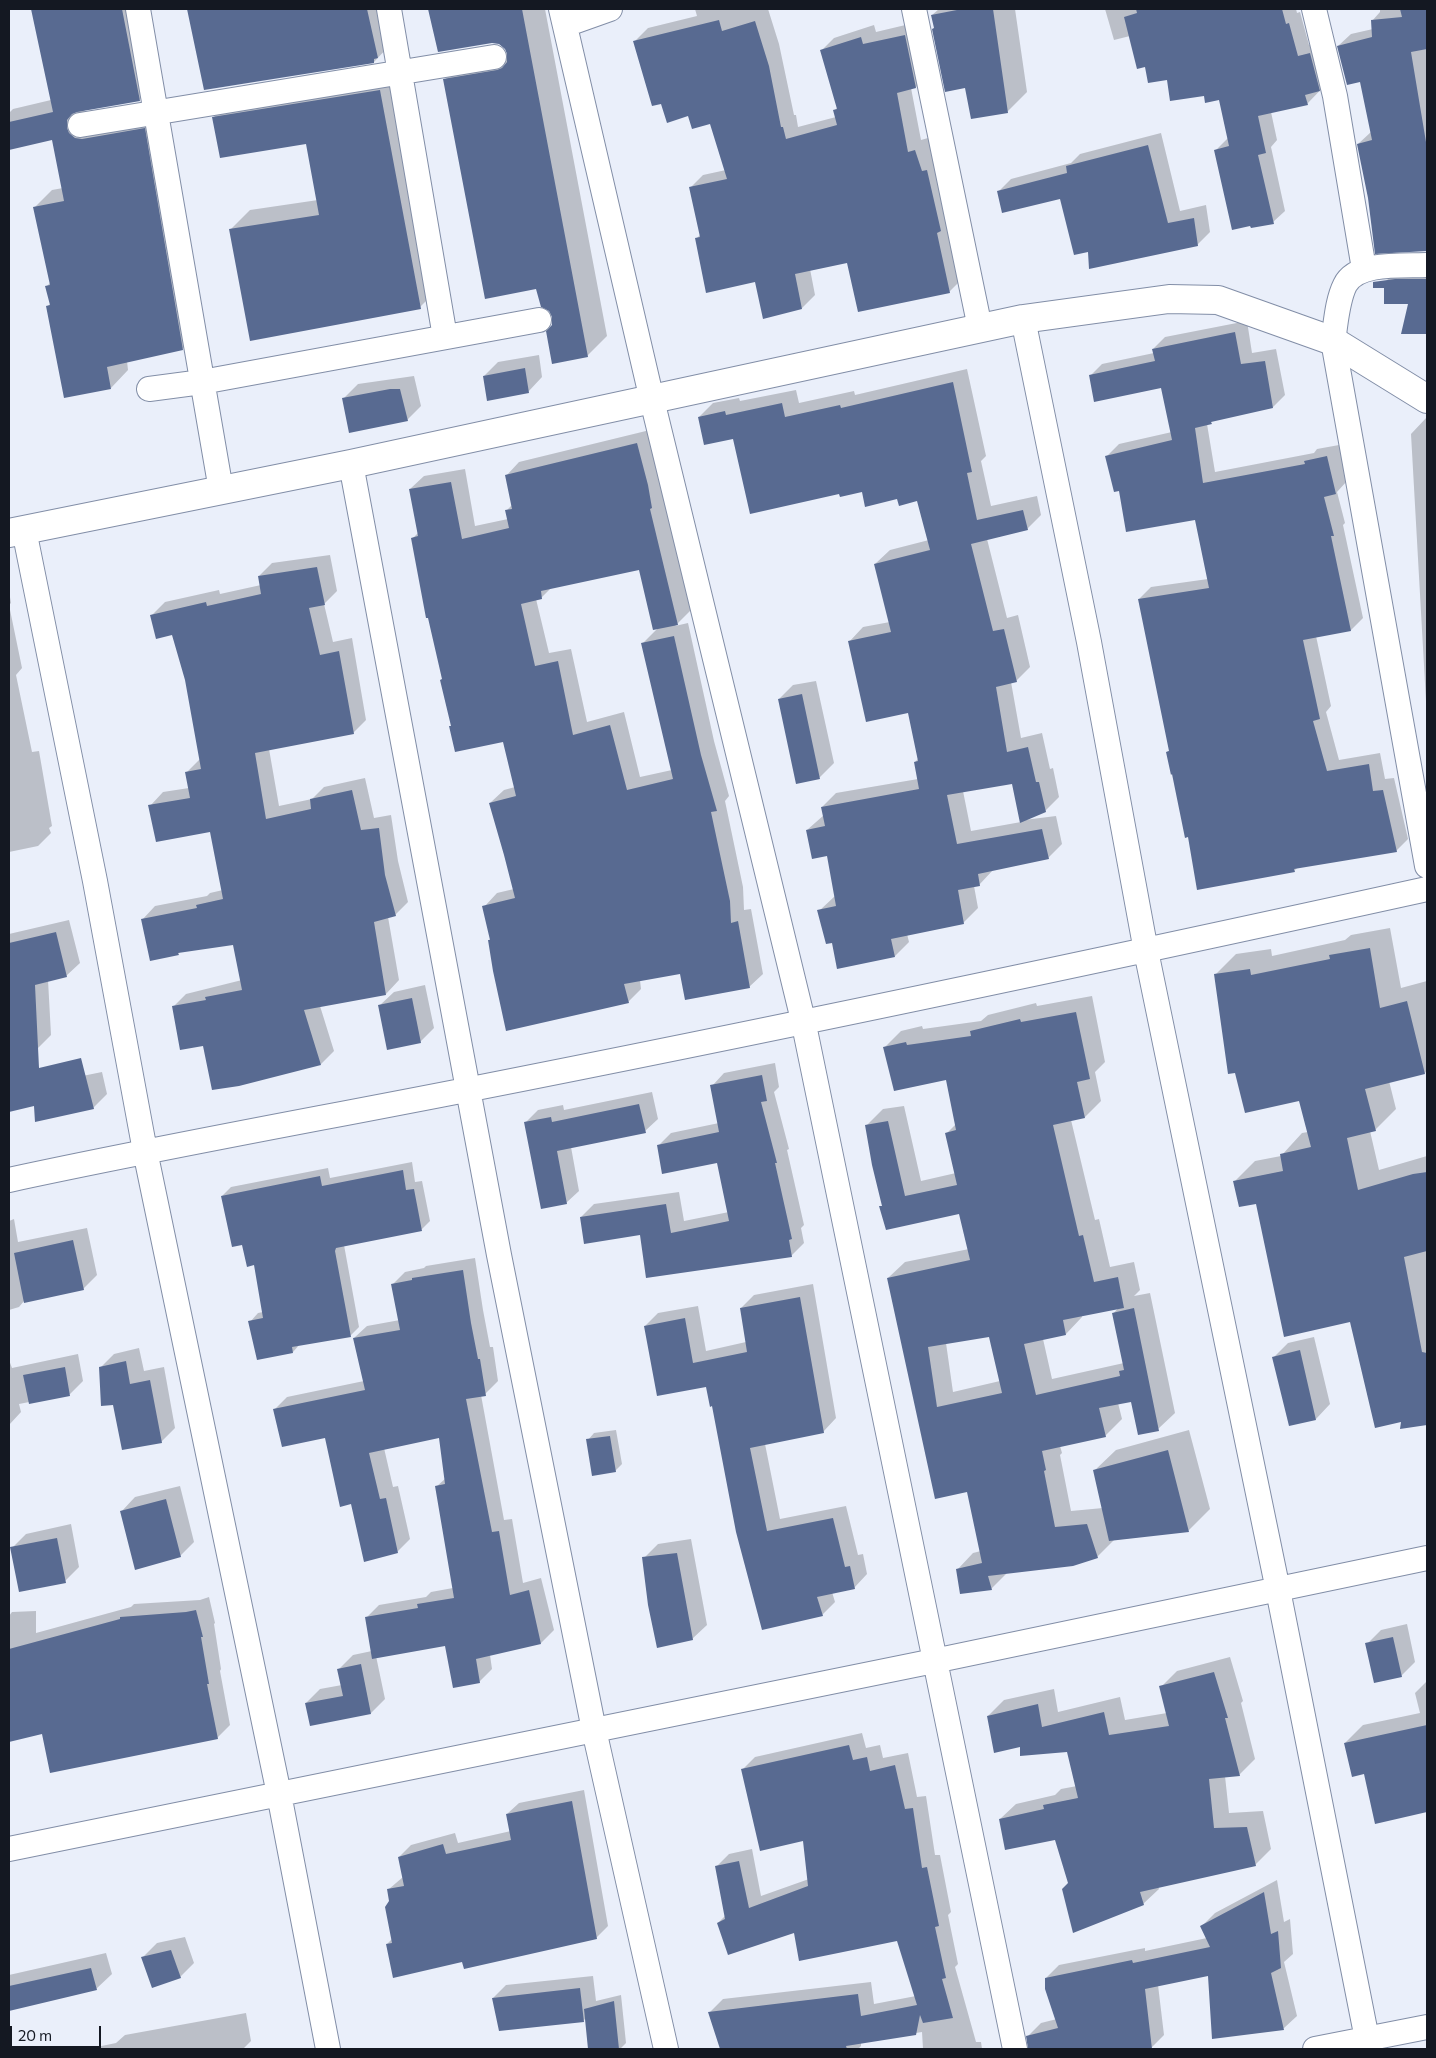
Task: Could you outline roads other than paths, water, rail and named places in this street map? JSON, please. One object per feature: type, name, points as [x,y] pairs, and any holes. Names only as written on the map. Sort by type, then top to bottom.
[{"type":"street","points":[[138,9],[221,490]]},
{"type":"street","points":[[389,9],[446,337]]},
{"type":"street","points":[[610,9],[563,17],[652,400],[803,1020],[1015,2049]]},
{"type":"street","points":[[914,9],[980,328]]},
{"type":"street","points":[[1314,9],[1335,96],[1364,269]]},
{"type":"street","points":[[80,125],[401,74],[494,57]]},
{"type":"street","points":[[1427,265],[1364,269],[1351,276],[1342,294],[1333,341],[1427,866]]},
{"type":"street","points":[[328,2049],[279,1794],[145,1151],[95,881],[16,532],[350,464],[1023,319],[1169,299],[1218,300],[1333,341],[1427,399]]},
{"type":"street","points":[[1023,319],[1089,642],[1146,950],[1278,1590],[1368,2044]]},
{"type":"street","points":[[149,389],[202,382],[539,320]]},
{"type":"street","points":[[350,464],[468,1089],[594,1730],[666,2049]]},
{"type":"street","points":[[9,1180],[145,1151],[468,1089],[1146,950],[1427,888]]},
{"type":"street","points":[[9,1849],[934,1661],[1427,1558]]},
{"type":"street","points":[[1315,2049],[1368,2044],[1427,2027]]}]
